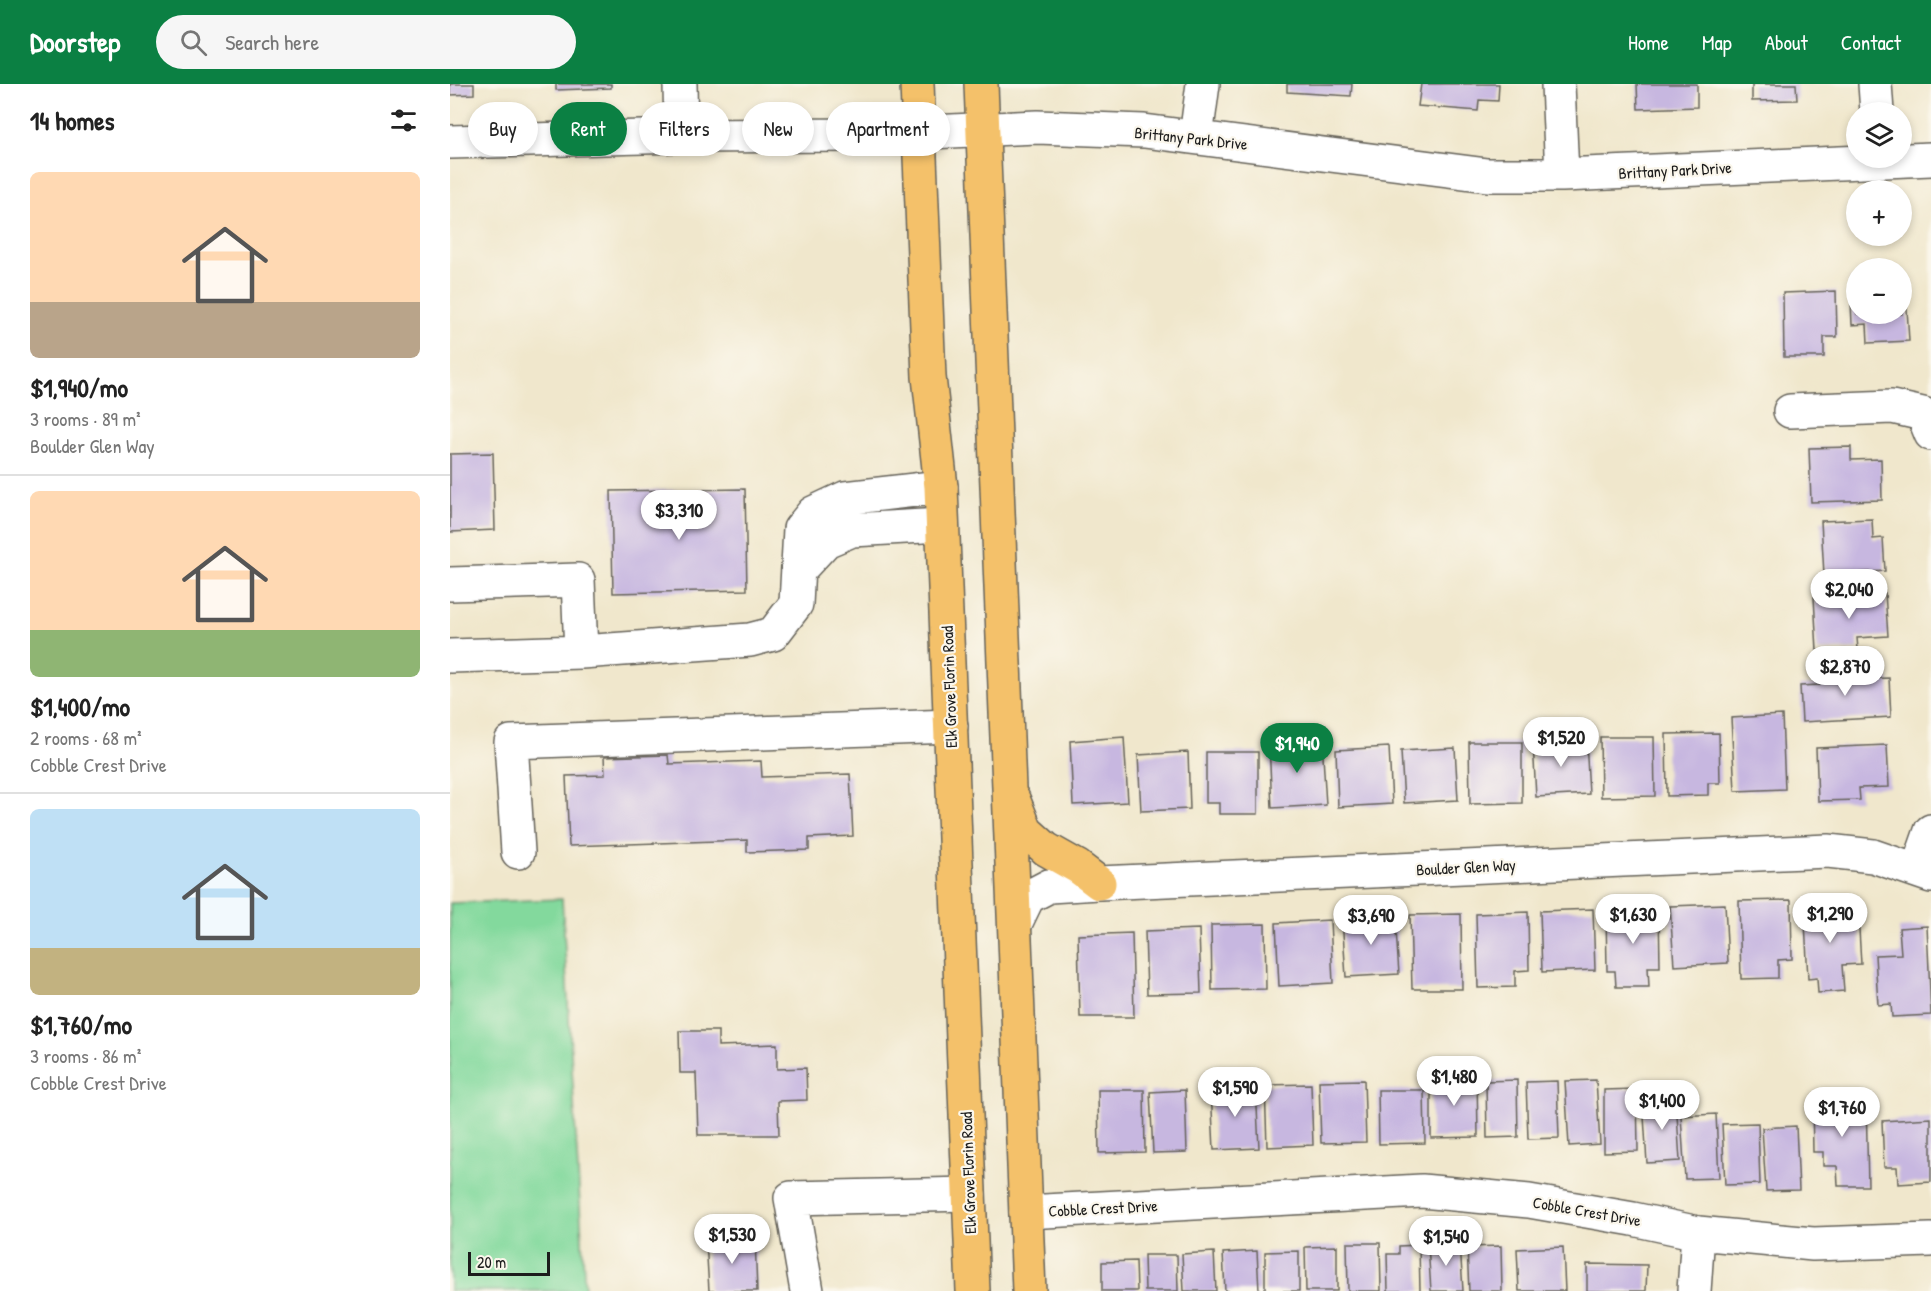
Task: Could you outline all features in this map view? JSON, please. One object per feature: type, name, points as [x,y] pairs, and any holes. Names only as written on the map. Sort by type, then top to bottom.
[{"type":"main road","name":"Elk Grove Florin Road","points":[[917,84],[918,102]]},
{"type":"main road","points":[[981,84],[1029,1291]]},
{"type":"main road","name":"Elk Grove Florin Road","points":[[920,156],[929,377],[942,525],[973,1291]]},
{"type":"main road","points":[[1009,790],[1026,831],[1046,849],[1078,867],[1098,883]]},
{"type":"street","points":[[680,84],[680,102]]},
{"type":"street","points":[[1196,137],[1203,84]]},
{"type":"street","points":[[1558,84],[1562,175]]},
{"type":"street","points":[[1875,84],[1876,102]]},
{"type":"street","name":"Brittany Park Drive","points":[[950,132],[1036,127],[1196,137],[1487,175],[1562,175],[1846,162]]},
{"type":"street","name":"Brittany Park Drive","points":[[730,135],[826,134]]},
{"type":"street","name":"Brittany Park Drive","points":[[450,142],[639,137]]},
{"type":"street","name":"Brittany Park Drive","points":[[1912,159],[1931,159]]},
{"type":"street","points":[[1790,411],[1892,407],[1923,414],[1931,434]]},
{"type":"street","points":[[450,656],[581,652],[750,640],[773,634],[796,604],[800,530],[813,513],[845,498],[940,487]]},
{"type":"street","points":[[799,570],[826,542],[852,530],[942,525]]},
{"type":"street","points":[[450,584],[578,580],[581,652]]},
{"type":"street","points":[[518,852],[511,742],[951,726]]},
{"type":"street","points":[[1924,873],[1931,831]]},
{"type":"street","name":"Boulder Glen Way","points":[[1016,922],[1028,897],[1049,886],[1098,883],[1828,851],[1873,856],[1924,873]]},
{"type":"street","name":"Cobble Crest Drive","points":[[1026,1212],[1422,1191],[1529,1201],[1634,1219],[1698,1233],[1813,1244],[1931,1240]]},
{"type":"street","points":[[807,1291],[791,1198],[969,1194]]},
{"type":"street","points":[[1694,1291],[1698,1233]]},
{"type":"green space","points":[[562,899],[585,1291],[450,1291],[450,903]]},
{"type":"building","points":[[450,84],[474,84],[474,94],[450,95]]},
{"type":"building","points":[[556,84],[611,84],[611,88],[556,90]]},
{"type":"building","points":[[1287,84],[1352,84],[1351,96],[1287,92]]},
{"type":"building","points":[[1421,84],[1499,84],[1498,101],[1479,100],[1478,111],[1418,106]]},
{"type":"building","points":[[1637,84],[1697,84],[1697,107],[1638,109]]},
{"type":"building","points":[[1752,84],[1796,84],[1797,100],[1752,101]]},
{"type":"building","points":[[1836,291],[1837,337],[1824,337],[1824,357],[1784,357],[1783,293]]},
{"type":"building","points":[[1867,324],[1908,324],[1909,341],[1868,343]]},
{"type":"building","points":[[1851,447],[1851,460],[1881,459],[1882,500],[1811,502],[1809,448]]},
{"type":"building","points":[[493,453],[495,530],[450,532],[450,454]]},
{"type":"building","points":[[745,489],[747,590],[613,593],[611,491]]},
{"type":"building","points":[[1872,519],[1873,539],[1883,538],[1885,571],[1824,575],[1821,521]]},
{"type":"building","points":[[1885,593],[1888,636],[1857,638],[1858,649],[1817,651],[1814,597]]},
{"type":"building","points":[[1858,666],[1859,679],[1889,678],[1891,717],[1802,722],[1800,686],[1820,685],[1819,668]]},
{"type":"building","points":[[1782,715],[1785,789],[1735,791],[1731,718]]},
{"type":"building","points":[[1719,733],[1720,783],[1708,783],[1708,795],[1667,796],[1666,734]]},
{"type":"building","points":[[1124,737],[1128,802],[1073,805],[1070,741]]},
{"type":"building","points":[[1600,737],[1654,737],[1655,796],[1601,797]]},
{"type":"building","points":[[1586,739],[1589,794],[1536,797],[1533,742]]},
{"type":"building","points":[[1322,740],[1326,805],[1272,808],[1269,743]]},
{"type":"building","points":[[1469,742],[1522,742],[1522,803],[1470,804]]},
{"type":"building","points":[[1887,745],[1889,787],[1859,788],[1860,800],[1818,801],[1816,748]]},
{"type":"building","points":[[1389,747],[1392,804],[1338,807],[1336,750]]},
{"type":"building","points":[[1455,748],[1458,800],[1404,803],[1401,751]]},
{"type":"building","points":[[1188,752],[1190,809],[1141,811],[1138,755]]},
{"type":"building","points":[[1206,752],[1258,752],[1258,814],[1219,814],[1219,803],[1206,803]]},
{"type":"building","points":[[668,755],[669,764],[761,761],[762,777],[850,774],[853,836],[809,838],[809,850],[747,852],[747,840],[569,846],[566,776],[605,775],[604,757]]},
{"type":"building","points":[[1791,900],[1792,959],[1778,960],[1778,978],[1741,979],[1739,901]]},
{"type":"building","points":[[1845,901],[1846,930],[1859,929],[1861,964],[1842,965],[1844,991],[1818,993],[1817,978],[1808,979],[1804,903]]},
{"type":"building","points":[[1725,904],[1728,963],[1674,966],[1670,906]]},
{"type":"building","points":[[1659,908],[1660,967],[1648,967],[1649,987],[1616,987],[1615,971],[1607,971],[1606,909]]},
{"type":"building","points":[[1593,909],[1595,970],[1542,972],[1540,911]]},
{"type":"building","points":[[1528,912],[1529,970],[1515,971],[1515,987],[1478,988],[1476,914]]},
{"type":"building","points":[[1461,914],[1462,989],[1412,989],[1410,915]]},
{"type":"building","points":[[1395,915],[1399,974],[1346,977],[1342,918]]},
{"type":"building","points":[[1330,920],[1333,983],[1279,986],[1276,923]]},
{"type":"building","points":[[1265,924],[1266,989],[1212,990],[1211,925]]},
{"type":"building","points":[[1927,926],[1931,1015],[1892,1017],[1891,1004],[1878,1005],[1875,955],[1901,954],[1899,928]]},
{"type":"building","points":[[1199,929],[1201,993],[1147,994],[1145,931]]},
{"type":"building","points":[[1132,933],[1134,1017],[1080,1017],[1078,935]]},
{"type":"building","points":[[679,1031],[718,1031],[718,1046],[777,1044],[777,1069],[806,1068],[807,1100],[778,1101],[779,1135],[698,1135],[696,1073],[680,1073]]},
{"type":"building","points":[[1477,1075],[1478,1137],[1431,1138],[1431,1076]]},
{"type":"building","points":[[1364,1080],[1366,1142],[1321,1143],[1319,1081]]},
{"type":"building","points":[[1517,1080],[1518,1137],[1487,1138],[1486,1081]]},
{"type":"building","points":[[1596,1080],[1600,1144],[1569,1146],[1565,1081]]},
{"type":"building","points":[[1557,1081],[1559,1138],[1528,1139],[1526,1082]]},
{"type":"building","points":[[1311,1084],[1313,1145],[1267,1147],[1265,1085]]},
{"type":"building","points":[[1256,1087],[1259,1148],[1214,1150],[1211,1089]]},
{"type":"building","points":[[1637,1089],[1638,1151],[1604,1152],[1604,1090]]},
{"type":"building","points":[[1098,1090],[1144,1090],[1145,1152],[1099,1153]]},
{"type":"building","points":[[1185,1090],[1187,1152],[1153,1153],[1150,1092]]},
{"type":"building","points":[[1378,1090],[1424,1090],[1425,1143],[1379,1144]]},
{"type":"building","points":[[1676,1099],[1680,1161],[1647,1163],[1643,1101]]},
{"type":"building","points":[[1866,1099],[1868,1186],[1838,1186],[1837,1166],[1823,1166],[1823,1152],[1813,1152],[1812,1100]]},
{"type":"building","points":[[1716,1114],[1719,1178],[1685,1179],[1681,1116]]},
{"type":"building","points":[[1931,1118],[1931,1182],[1898,1184],[1897,1167],[1884,1167],[1882,1121]]},
{"type":"building","points":[[1758,1123],[1760,1184],[1725,1185],[1722,1124]]},
{"type":"building","points":[[1796,1126],[1799,1190],[1766,1191],[1762,1128]]},
{"type":"building","points":[[755,1238],[757,1291],[709,1291],[706,1240]]},
{"type":"building","points":[[1347,1243],[1380,1243],[1381,1291],[1348,1291]]},
{"type":"building","points":[[1460,1243],[1463,1291],[1431,1291],[1428,1245]]},
{"type":"building","points":[[1419,1245],[1420,1291],[1388,1291],[1387,1254],[1399,1254],[1399,1246]]},
{"type":"building","points":[[1337,1246],[1337,1291],[1306,1291],[1305,1247]]},
{"type":"building","points":[[1501,1246],[1502,1291],[1469,1291],[1467,1247]]},
{"type":"building","points":[[1563,1247],[1565,1291],[1519,1291],[1517,1249]]},
{"type":"building","points":[[1257,1251],[1259,1291],[1225,1291],[1223,1253]]},
{"type":"building","points":[[1299,1251],[1299,1291],[1265,1291],[1265,1252]]},
{"type":"building","points":[[1214,1252],[1216,1291],[1184,1291],[1182,1254]]},
{"type":"building","points":[[1144,1255],[1177,1255],[1178,1291],[1145,1291]]},
{"type":"building","points":[[1136,1261],[1137,1291],[1102,1291],[1102,1262]]},
{"type":"building","points":[[1587,1264],[1647,1265],[1646,1291],[1587,1291]]}]
